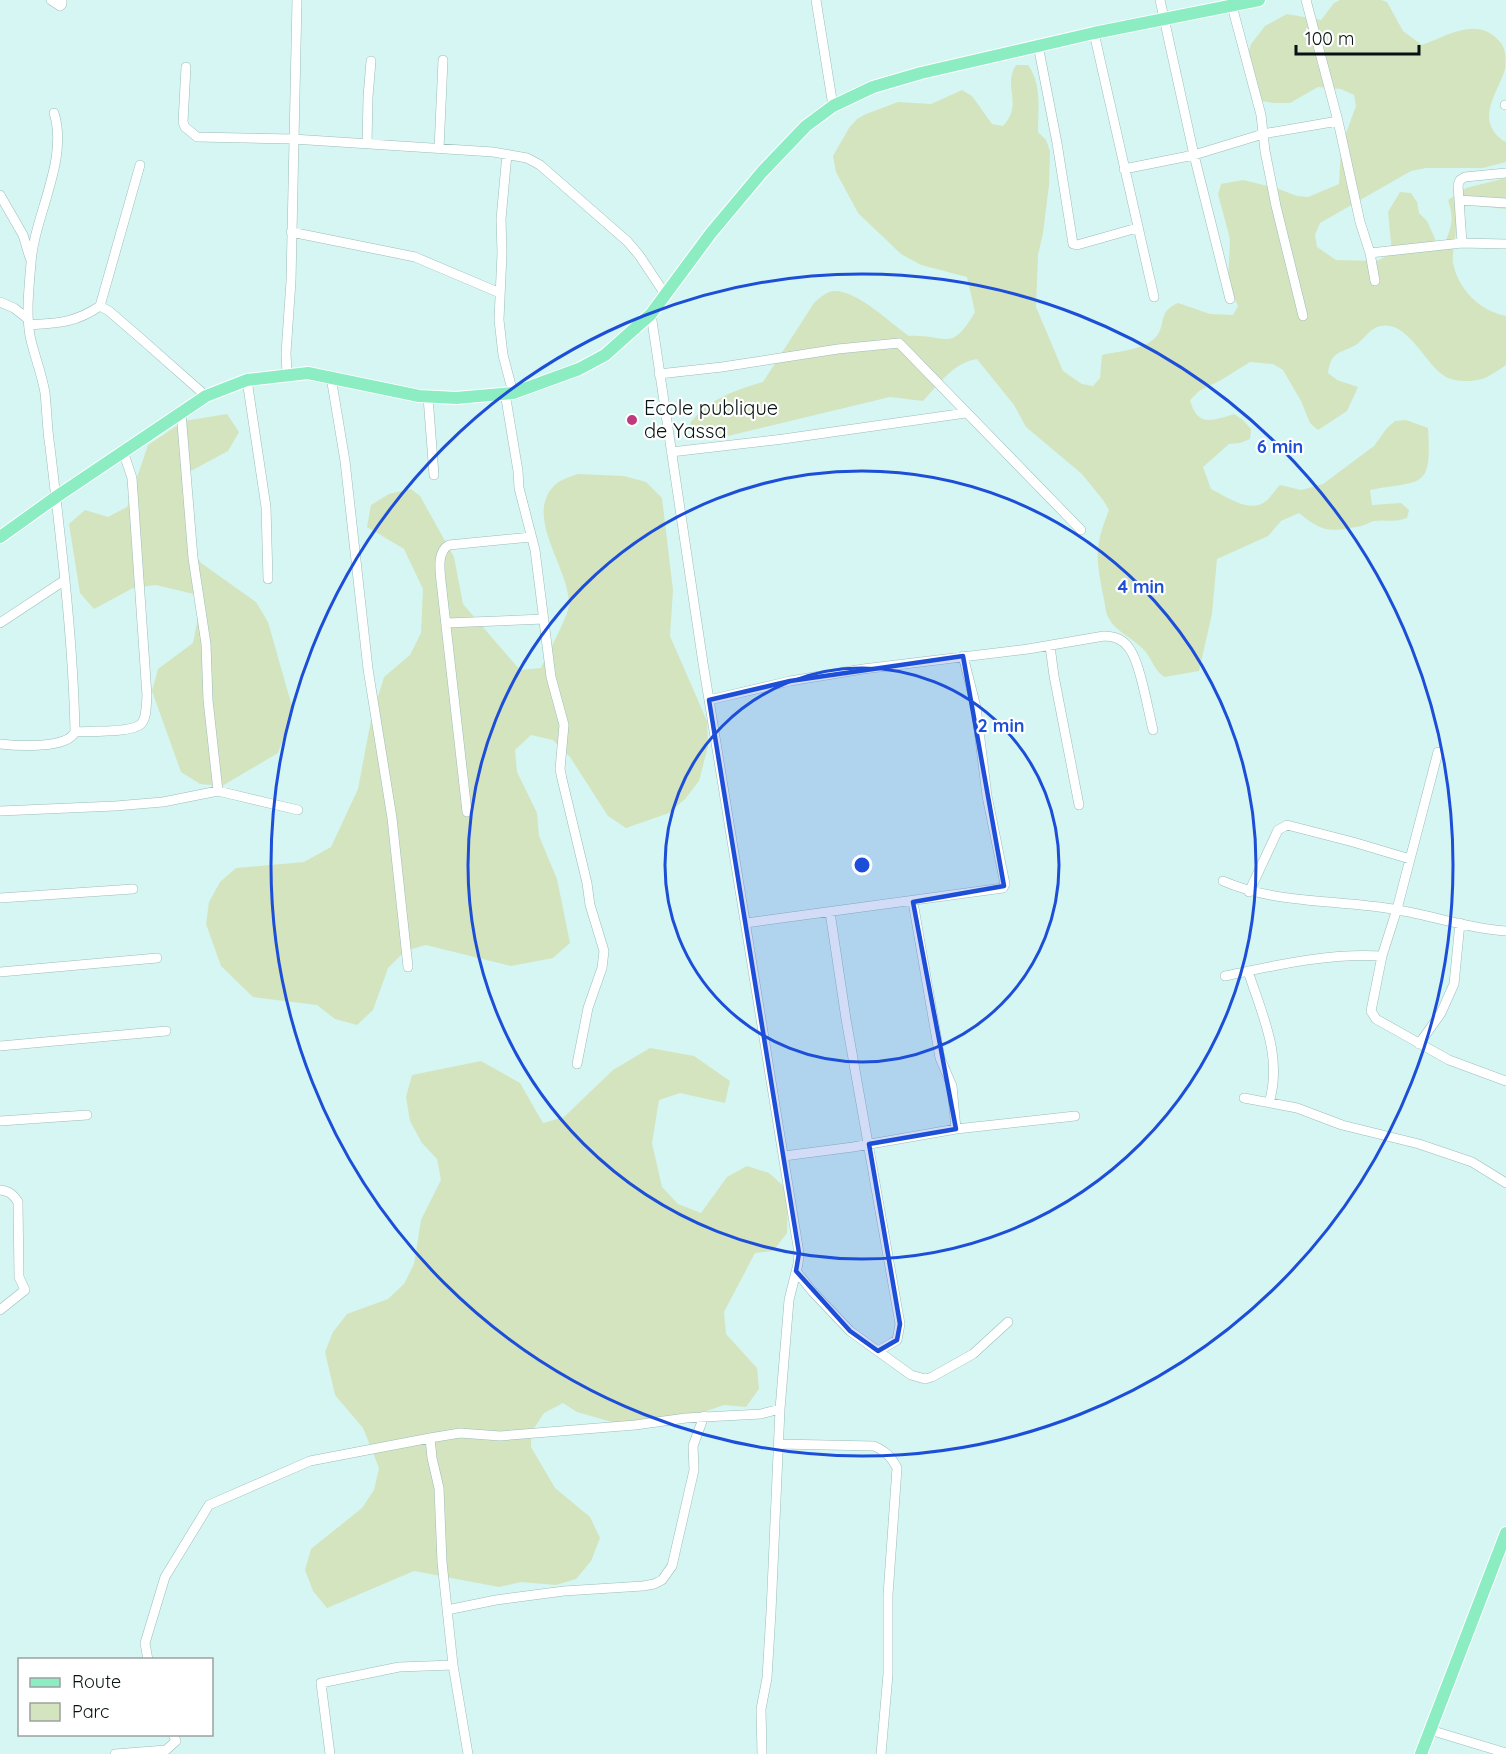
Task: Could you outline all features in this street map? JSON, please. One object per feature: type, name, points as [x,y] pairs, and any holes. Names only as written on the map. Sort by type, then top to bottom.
[{"type":"main road","points":[[0,537],[206,396],[247,380],[308,373],[428,397],[456,398],[509,393],[579,369],[605,355],[651,314],[711,233],[783,149],[806,126],[832,106],[873,87],[1038,45],[1259,0]]},
{"type":"main road","points":[[1421,1754],[1506,1533]]},
{"type":"street","points":[[51,0],[60,6],[62,0]]},
{"type":"street","points":[[287,374],[297,0]]},
{"type":"street","points":[[816,0],[832,106]]},
{"type":"street","points":[[1160,0],[1194,155],[1230,299]]},
{"type":"street","points":[[1306,0],[1338,121],[1375,282]]},
{"type":"street","points":[[1232,6],[1261,115],[1275,206],[1303,316]]},
{"type":"street","points":[[1094,33],[1154,297]]},
{"type":"street","points":[[1038,45],[1073,244],[1077,245],[1137,228]]},
{"type":"street","points":[[439,149],[443,60]]},
{"type":"street","points":[[368,144],[371,61]]},
{"type":"street","points":[[186,68],[183,122],[190,133],[197,137],[293,139],[507,154],[527,158],[540,165],[584,201],[633,248],[665,294]]},
{"type":"street","points":[[0,744],[31,745],[63,742],[73,737],[75,732],[74,682],[65,580],[45,393],[29,322],[31,260],[55,159],[57,125],[54,113]]},
{"type":"street","points":[[1124,169],[1194,155],[1263,134],[1338,121]]},
{"type":"street","points":[[507,154],[501,219],[500,335],[519,488],[531,537],[551,677],[564,725],[562,778],[587,883],[590,905],[604,951],[602,968],[588,1008],[578,1064]]},
{"type":"street","points":[[0,302],[14,308],[29,322],[67,323],[100,306],[140,165]]},
{"type":"street","points":[[1462,243],[1458,185],[1460,180],[1465,177],[1506,173]]},
{"type":"street","points":[[0,195],[23,235],[31,260]]},
{"type":"street","points":[[1459,200],[1506,203]]},
{"type":"street","points":[[291,232],[415,257],[500,292]]},
{"type":"street","points":[[1370,253],[1462,243],[1506,244]]},
{"type":"street","points":[[100,306],[109,311],[206,396]]},
{"type":"street","points":[[651,314],[709,700],[799,1253],[789,1300],[780,1410],[771,1612],[761,1709],[762,1754]]},
{"type":"street","points":[[660,374],[896,342],[1081,530]]},
{"type":"street","points":[[331,377],[345,461],[369,669],[390,807],[408,967]]},
{"type":"street","points":[[247,380],[266,507],[268,579]]},
{"type":"street","points":[[428,397],[434,475]]},
{"type":"street","points":[[181,412],[193,558],[206,644],[208,700],[218,791]]},
{"type":"street","points":[[671,452],[783,440],[966,413]]},
{"type":"street","points":[[75,732],[131,729],[142,723],[145,718],[147,696],[132,478],[123,451]]},
{"type":"street","points":[[467,812],[440,559],[443,549],[449,545],[531,537]]},
{"type":"street","points":[[0,623],[65,580]]},
{"type":"street","points":[[446,623],[544,619]]},
{"type":"street","points":[[709,700],[790,681],[1112,636],[1122,640],[1134,656],[1153,730]]},
{"type":"street","points":[[1050,646],[1079,805]]},
{"type":"street","points":[[746,923],[1000,890],[1004,886],[987,796],[976,707],[963,656]]},
{"type":"street","points":[[1438,752],[1397,909],[1382,956],[1371,1006],[1372,1016],[1449,1060],[1506,1081]]},
{"type":"street","points":[[0,811],[163,802],[218,791],[298,810]]},
{"type":"street","points":[[1249,892],[1278,830],[1287,825],[1410,860]]},
{"type":"street","points":[[1223,881],[1249,892],[1397,909],[1506,932]]},
{"type":"street","points":[[0,898],[133,889]]},
{"type":"street","points":[[913,902],[940,1058],[952,1086],[956,1129]]},
{"type":"street","points":[[830,912],[900,1324],[897,1340],[878,1351]]},
{"type":"street","points":[[1419,1044],[1441,1013],[1454,984],[1460,923]]},
{"type":"street","points":[[1225,976],[1321,957],[1382,956]]},
{"type":"street","points":[[0,972],[158,958]]},
{"type":"street","points":[[1248,971],[1274,1051],[1274,1087],[1269,1103]]},
{"type":"street","points":[[0,1046],[166,1031]]},
{"type":"street","points":[[1245,1098],[1297,1108],[1342,1125],[1419,1144],[1472,1162],[1506,1183]]},
{"type":"street","points":[[0,1121],[87,1115]]},
{"type":"street","points":[[784,1156],[956,1129],[1074,1116]]},
{"type":"street","points":[[0,1190],[14,1195],[18,1202],[19,1277],[25,1290],[0,1310]]},
{"type":"street","points":[[796,1271],[850,1331],[911,1375],[925,1379],[973,1354],[1008,1322]]},
{"type":"street","points":[[148,1658],[145,1643],[165,1577],[209,1505],[310,1461],[460,1433],[500,1436],[780,1410]]},
{"type":"street","points":[[447,1610],[564,1591],[643,1586],[662,1580],[672,1566],[694,1470],[695,1437],[704,1416]]},
{"type":"street","points":[[430,1438],[439,1488],[442,1562],[453,1665],[468,1754]]},
{"type":"street","points":[[779,1444],[874,1446],[893,1459],[897,1468],[888,1595],[888,1674],[881,1754]]},
{"type":"street","points":[[330,1754],[321,1683],[399,1667],[453,1665]]},
{"type":"street","points":[[1430,1730],[1506,1753]]},
{"type":"street","points":[[115,1754],[166,1750],[177,1741],[174,1736]]},
{"type":"highlighted area","points":[[963,656],[1004,886],[913,902],[956,1129],[869,1144],[900,1324],[897,1340],[878,1351],[850,1331],[796,1271],[799,1253],[709,700],[790,681]]},
{"type":"green space","points":[[1340,0],[1387,2],[1403,31],[1422,45],[1453,33],[1473,29],[1483,30],[1492,35],[1503,46],[1505,69],[1491,104],[1489,117],[1494,132],[1506,142],[1506,162],[1483,168],[1426,168],[1411,171],[1320,223],[1315,235],[1317,247],[1336,260],[1377,261],[1392,253],[1388,212],[1400,192],[1411,193],[1417,202],[1419,213],[1427,221],[1436,241],[1446,241],[1452,221],[1448,200],[1466,188],[1506,178],[1506,209],[1466,205],[1461,213],[1456,230],[1453,263],[1465,290],[1479,304],[1506,316],[1506,365],[1482,379],[1464,381],[1450,379],[1438,371],[1405,334],[1396,328],[1386,326],[1375,328],[1357,344],[1339,353],[1331,361],[1328,373],[1337,380],[1358,387],[1347,411],[1318,430],[1310,423],[1301,401],[1283,370],[1273,364],[1250,362],[1199,391],[1190,400],[1193,409],[1201,418],[1212,420],[1234,414],[1251,429],[1250,439],[1229,444],[1203,467],[1211,489],[1246,505],[1260,505],[1280,485],[1301,490],[1323,484],[1374,446],[1395,421],[1406,420],[1428,428],[1429,448],[1428,463],[1420,479],[1412,483],[1370,490],[1372,505],[1401,503],[1409,510],[1407,518],[1374,521],[1361,526],[1334,530],[1314,524],[1299,513],[1281,521],[1268,536],[1217,559],[1212,614],[1199,671],[1164,677],[1142,648],[1111,622],[1106,612],[1098,561],[1099,543],[1109,510],[1082,474],[1026,427],[1014,405],[977,359],[968,361],[954,370],[923,401],[890,397],[728,436],[696,433],[690,423],[705,408],[733,392],[763,382],[814,303],[829,292],[844,292],[854,296],[909,336],[953,338],[967,325],[975,312],[967,277],[921,265],[901,254],[858,213],[836,172],[833,156],[849,128],[857,119],[866,114],[898,102],[931,104],[962,90],[972,96],[992,124],[1003,126],[1012,110],[1011,81],[1016,65],[1028,65],[1032,72],[1038,97],[1038,132],[1046,140],[1050,151],[1049,185],[1038,255],[1036,307],[1063,371],[1082,384],[1093,386],[1100,378],[1102,355],[1145,345],[1151,341],[1159,332],[1167,310],[1178,303],[1210,314],[1233,315],[1238,306],[1228,285],[1230,239],[1218,194],[1221,184],[1243,180],[1297,196],[1308,197],[1339,184],[1341,147],[1356,106],[1354,95],[1341,89],[1318,87],[1290,103],[1261,101],[1248,55],[1251,44],[1265,26],[1287,14],[1321,20],[1334,3]]},
{"type":"green space","points":[[227,414],[239,432],[228,451],[189,472],[192,517],[187,543],[201,563],[256,602],[268,622],[293,710],[278,753],[222,786],[200,784],[181,772],[152,691],[158,669],[193,643],[202,596],[156,585],[133,588],[94,609],[80,593],[69,524],[85,510],[108,517],[127,507],[148,445],[184,421]]},
{"type":"green space","points":[[578,474],[624,476],[646,482],[662,498],[673,590],[670,636],[707,721],[708,746],[699,781],[685,799],[669,813],[626,828],[608,816],[570,757],[553,740],[531,735],[515,750],[517,772],[537,813],[539,836],[557,879],[570,943],[553,958],[511,966],[426,945],[405,951],[388,968],[373,1010],[357,1025],[335,1019],[317,1005],[253,997],[221,966],[206,924],[209,902],[220,882],[236,868],[304,862],[331,847],[358,789],[371,720],[384,677],[410,655],[421,633],[423,589],[404,549],[367,527],[371,505],[389,494],[411,489],[420,496],[454,557],[463,604],[520,670],[541,668],[562,626],[569,604],[567,589],[545,525],[544,510],[547,496],[557,483]]},
{"type":"green space","points":[[650,1048],[694,1056],[730,1081],[725,1103],[680,1093],[659,1100],[652,1143],[662,1187],[678,1204],[701,1213],[727,1177],[747,1166],[769,1173],[788,1190],[787,1233],[773,1251],[755,1253],[724,1312],[726,1334],[757,1368],[759,1389],[746,1407],[724,1405],[686,1418],[619,1424],[577,1412],[563,1403],[544,1413],[531,1433],[531,1447],[555,1488],[590,1517],[600,1538],[591,1561],[576,1579],[556,1585],[521,1582],[499,1587],[414,1571],[327,1608],[313,1591],[305,1570],[311,1549],[362,1508],[374,1490],[379,1468],[363,1428],[335,1395],[325,1352],[333,1332],[347,1314],[388,1299],[404,1284],[414,1264],[421,1220],[441,1180],[437,1159],[422,1143],[410,1121],[406,1097],[412,1075],[481,1061],[520,1083],[543,1123],[564,1117],[613,1070]]},
{"type":"place","name":"Ecole publique de Yassa","points":[[632,420]]}]
